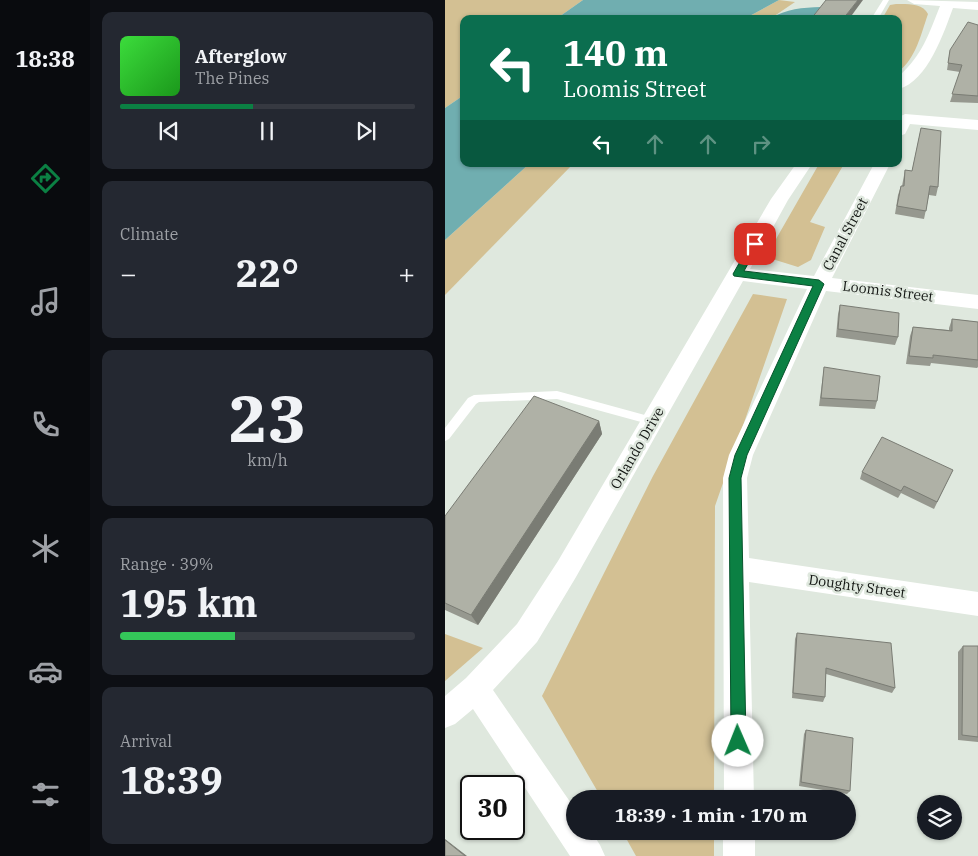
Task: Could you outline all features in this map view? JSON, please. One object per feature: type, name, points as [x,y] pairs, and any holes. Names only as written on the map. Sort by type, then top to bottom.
[{"type":"street","points":[[914,0],[948,1],[978,6]]},
{"type":"street","points":[[902,81],[919,66],[930,49],[948,1]]},
{"type":"street","points":[[902,125],[978,125]]},
{"type":"street","name":"Orlando Drive","points":[[445,714],[476,688],[527,633],[567,569],[780,199],[803,167]]},
{"type":"street","name":"Canal Street","points":[[739,790],[735,478],[741,455],[819,284],[880,167]]},
{"type":"street","name":"Loomis Street","points":[[738,274],[978,302]]},
{"type":"street","name":"Doughty Street","points":[[736,568],[978,604]]},
{"type":"street","points":[[476,688],[499,725],[589,856]]},
{"type":"street","points":[[739,840],[739,856]]},
{"type":"lane","points":[[877,15],[886,0]]},
{"type":"lane","points":[[445,436],[472,401],[478,398],[557,395],[652,421]]},
{"type":"shaded area","points":[[445,0],[583,0],[562,15],[460,15],[460,98],[445,108]]},
{"type":"shaded area","points":[[779,0],[795,2],[776,15],[751,15]]},
{"type":"shaded area","points":[[910,4],[919,6],[926,10],[928,14],[914,53],[902,68],[902,15],[884,15],[890,5]]},
{"type":"shaded area","points":[[526,167],[570,167],[445,295],[445,240]]},
{"type":"shaded area","points":[[817,167],[842,167],[810,222],[825,227],[811,260],[798,267],[769,258],[772,246]]},
{"type":"shaded area","points":[[753,294],[787,299],[715,506],[714,790],[597,790],[542,696],[653,476]]},
{"type":"shaded area","points":[[445,634],[483,648],[445,681]]},
{"type":"shaded area","points":[[627,840],[714,840],[714,856],[636,856]]},
{"type":"water","points":[[583,0],[779,0],[751,15],[562,15]]},
{"type":"water","points":[[821,7],[815,15],[776,15],[789,11]]},
{"type":"water","points":[[460,98],[460,167],[526,167],[445,240],[445,108]]},
{"type":"building","points":[[826,0],[858,0],[846,15],[814,15]]},
{"type":"building","points":[[968,22],[978,25],[978,96],[952,94],[962,65],[948,63],[950,50]]},
{"type":"building","points":[[921,128],[941,131],[938,187],[930,186],[926,211],[897,206],[901,186],[904,186],[905,170],[912,171]]},
{"type":"building","points":[[840,305],[899,313],[898,337],[838,329]]},
{"type":"building","points":[[952,319],[978,322],[978,360],[933,355],[933,358],[909,356],[913,327],[952,331]]},
{"type":"building","points":[[824,367],[880,376],[877,401],[821,398]]},
{"type":"building","points":[[534,396],[599,421],[471,615],[445,603],[445,516]]},
{"type":"building","points":[[882,437],[953,470],[937,502],[904,486],[901,491],[862,472]]},
{"type":"building","points":[[797,633],[891,643],[895,688],[826,668],[825,697],[793,693]]},
{"type":"building","points":[[963,646],[978,646],[978,737],[962,735]]},
{"type":"building","points":[[806,730],[853,738],[850,790],[801,782]]},
{"type":"building","points":[[445,840],[465,856],[445,856]]},
{"type":"route","points":[[738,741],[735,478],[741,455],[819,284],[738,274],[755,244]]}]
